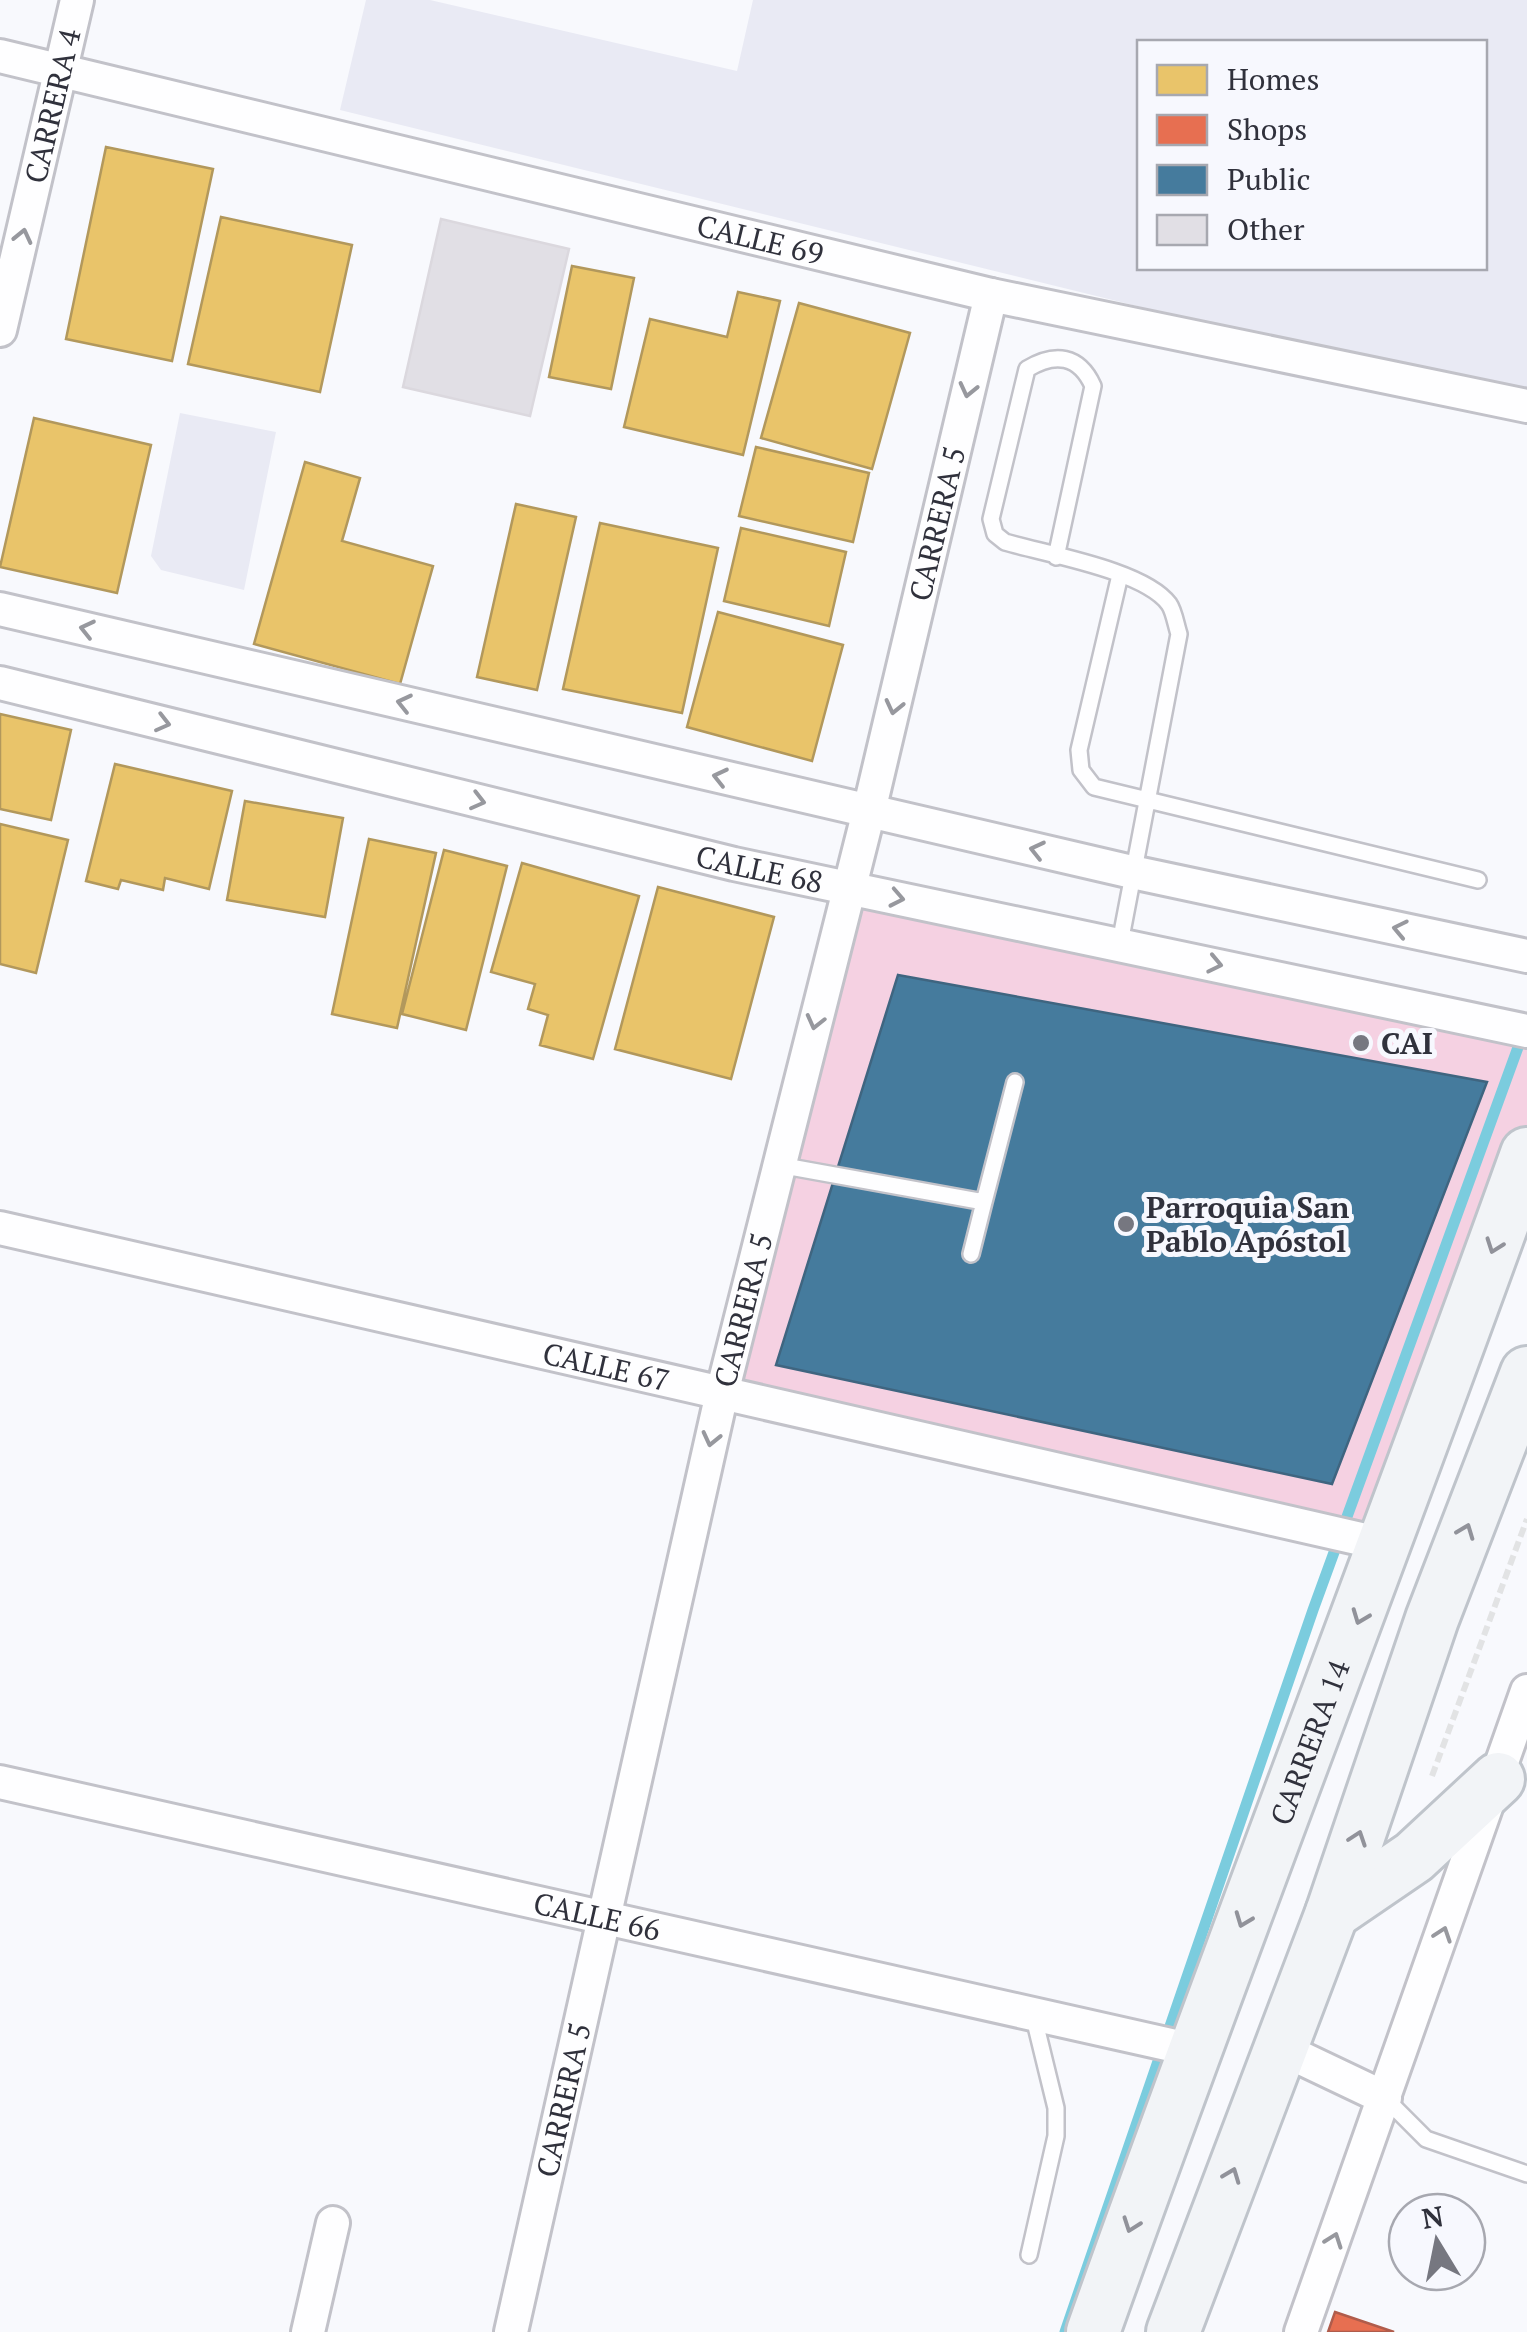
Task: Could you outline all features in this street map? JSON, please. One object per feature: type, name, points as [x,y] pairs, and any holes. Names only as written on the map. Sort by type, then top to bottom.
[{"type":"main road","name":"CARRERA 14","points":[[1093,2332],[1180,2047],[1371,1541],[1527,1154]]},
{"type":"main road","points":[[1173,2332],[1332,1913],[1432,1619],[1527,1373]]},
{"type":"main road","points":[[1332,1913],[1414,1856],[1498,1779]]},
{"type":"street","name":"CARRERA 4","points":[[0,330],[77,0]]},
{"type":"street","name":"CALLE 69","points":[[0,56],[990,295],[1527,406]]},
{"type":"street","name":"CARRERA 5","points":[[511,2332],[722,1392],[869,812],[990,295]]},
{"type":"street","points":[[0,609],[1132,872],[1511,953]]},
{"type":"street","name":"CALLE 68","points":[[0,683],[848,888],[1526,1031]]},
{"type":"street","name":"CALLE 67","points":[[0,1228],[1371,1541]]},
{"type":"street","points":[[1301,2332],[1527,1691]]},
{"type":"street","name":"CALLE 66","points":[[0,1782],[1180,2047]]},
{"type":"street","points":[[1280,2048],[1384,2098]]},
{"type":"street","points":[[308,2332],[332,2223]]},
{"type":"lane","points":[[1056,557],[1093,386],[1086,369],[1067,358],[1046,358],[1027,368],[991,520],[995,534],[1005,542],[1056,557],[1120,575],[1152,590],[1170,605],[1179,634],[1120,943]]},
{"type":"lane","points":[[1120,575],[1079,750],[1080,770],[1094,786],[1145,802],[1478,880]]},
{"type":"lane","points":[[971,1254],[1015,1082]]},
{"type":"lane","points":[[779,1165],[984,1202]]},
{"type":"lane","points":[[1029,2255],[1056,2136],[1056,2108],[1033,2014]]},
{"type":"lane","points":[[1384,2098],[1426,2139],[1527,2174]]},
{"type":"shaded area","points":[[366,0],[430,0],[737,71],[753,0],[1527,0],[1527,402],[340,110]]},
{"type":"shaded area","points":[[180,413],[276,432],[244,590],[161,570],[151,556]]},
{"type":"shaded area","name":"Parroquia San Pablo Apóstol","points":[[848,889],[1527,1031],[1527,1154],[1387,1545],[722,1393]]},
{"type":"building: Homes","points":[[106,147],[213,169],[172,361],[66,339]]},
{"type":"building: Homes","points":[[221,217],[352,245],[320,392],[188,364]]},
{"type":"building: Homes","points":[[572,266],[634,278],[611,389],[549,377]]},
{"type":"building: Homes","points":[[738,292],[780,301],[743,455],[624,427],[650,319],[727,337]]},
{"type":"building: Homes","points":[[799,303],[910,333],[872,469],[761,438]]},
{"type":"building: Homes","points":[[34,418],[151,445],[117,593],[0,567]]},
{"type":"building: Homes","points":[[756,447],[869,473],[853,542],[739,516]]},
{"type":"building: Homes","points":[[305,462],[360,478],[342,541],[433,566],[400,684],[254,644]]},
{"type":"building: Homes","points":[[516,504],[576,517],[537,690],[477,677]]},
{"type":"building: Homes","points":[[600,523],[718,548],[682,713],[563,689]]},
{"type":"building: Homes","points":[[741,528],[846,552],[829,626],[724,601]]},
{"type":"building: Homes","points":[[718,612],[843,645],[812,761],[687,727]]},
{"type":"building: Homes","points":[[0,714],[71,730],[51,820],[0,809]]},
{"type":"building: Homes","points":[[115,764],[232,791],[209,889],[165,878],[163,890],[121,880],[118,889],[86,881]]},
{"type":"building: Homes","points":[[245,801],[343,818],[325,917],[227,900]]},
{"type":"building: Homes","points":[[0,824],[68,840],[36,973],[0,964]]},
{"type":"building: Homes","points":[[369,839],[436,853],[397,1028],[332,1014]]},
{"type":"building: Homes","points":[[444,850],[507,866],[466,1030],[402,1014]]},
{"type":"building: Homes","points":[[522,863],[639,896],[593,1059],[540,1045],[548,1015],[528,1009],[535,984],[491,972]]},
{"type":"building: Homes","points":[[658,887],[774,917],[731,1079],[615,1049]]},
{"type":"building: Shops","points":[[1335,2312],[1394,2332],[1328,2332]]},
{"type":"building: Public","name":"Parroquia San Pablo Apóstol","points":[[898,975],[1487,1082],[1332,1484],[776,1365]]},
{"type":"building: Other","points":[[441,219],[569,249],[530,416],[403,387]]},
{"type":"waterway","points":[[1065,2332],[1313,1610],[1524,1031]]},
{"type":"place","name":"CAI","points":[[1361,1043]]},
{"type":"place","name":"Parroquia San Pablo Apóstol","points":[[1126,1224]]}]
